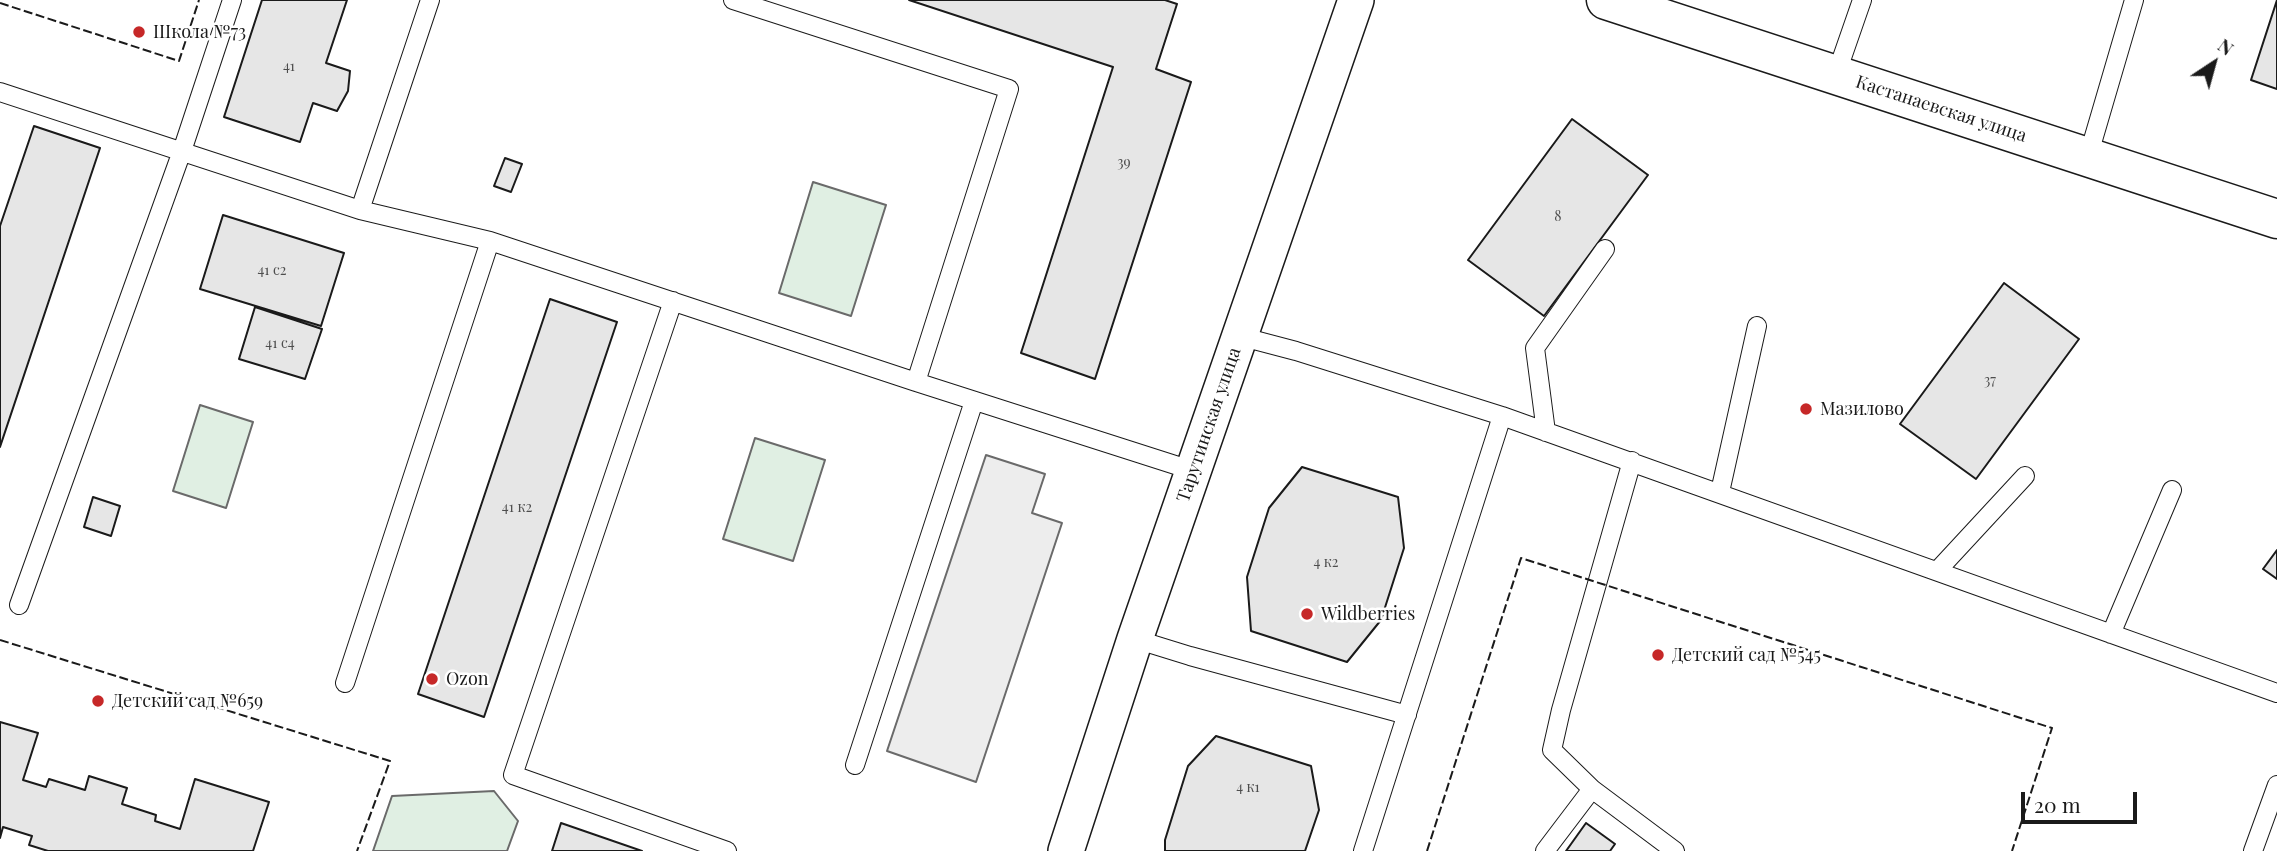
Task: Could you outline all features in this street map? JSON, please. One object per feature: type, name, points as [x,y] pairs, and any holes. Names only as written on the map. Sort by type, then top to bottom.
[{"type":"street","name":"Тарутинская улица","points":[[1066,851],[1135,639],[1356,0]]},
{"type":"street","name":"Кастанаевская улица","points":[[1606,0],[2277,219]]},
{"type":"lane","points":[[19,605],[182,150],[232,0]]},
{"type":"lane","points":[[360,210],[430,0]]},
{"type":"lane","points":[[733,0],[1009,89],[916,382]]},
{"type":"lane","points":[[1836,75],[1861,0]]},
{"type":"lane","points":[[2088,157],[2134,0]]},
{"type":"lane","points":[[0,92],[360,210],[490,241],[1194,471]]},
{"type":"lane","points":[[345,683],[490,241]]},
{"type":"lane","points":[[1546,432],[1535,348],[1605,249]]},
{"type":"lane","points":[[673,302],[513,775],[727,851]]},
{"type":"lane","points":[[1720,492],[1757,326]]},
{"type":"lane","points":[[1239,336],[1296,351],[1502,416],[2277,694]]},
{"type":"lane","points":[[855,765],[974,401]]},
{"type":"lane","points":[[1363,851],[1502,416]]},
{"type":"lane","points":[[1632,461],[1552,750],[1592,789],[1675,851]]},
{"type":"lane","points":[[1937,571],[2025,476]]},
{"type":"lane","points":[[2111,634],[2172,490]]},
{"type":"lane","points":[[1135,639],[1407,715]]},
{"type":"lane","points":[[2253,851],[2277,785]]},
{"type":"lane","points":[[1545,851],[1592,789]]},
{"type":"green space","points":[[813,182],[886,205],[851,316],[779,293]]},
{"type":"green space","points":[[200,405],[253,422],[226,508],[173,491]]},
{"type":"green space","points":[[755,438],[825,460],[793,561],[723,539]]},
{"type":"green space","points":[[494,791],[518,821],[507,851],[373,851],[392,796]]},
{"type":"shaded area","points":[[986,455],[1045,474],[1032,513],[1062,523],[976,782],[887,751]]},
{"type":"building","points":[[262,0],[347,0],[326,63],[350,71],[348,91],[337,111],[313,103],[300,142],[224,117]]},
{"type":"building","points":[[909,0],[1165,0],[1177,4],[1156,69],[1191,82],[1095,379],[1021,353],[1113,67]]},
{"type":"building","points":[[2277,0],[2277,89],[2251,80]]},
{"type":"building","points":[[1572,119],[1648,175],[1544,316],[1468,260]]},
{"type":"building","points":[[34,126],[100,148],[0,447],[0,226]]},
{"type":"building","points":[[505,158],[522,164],[511,192],[494,186]]},
{"type":"building","points":[[223,215],[344,253],[321,326],[200,289]]},
{"type":"building","points":[[2004,283],[2079,339],[1976,479],[1900,424]]},
{"type":"building","points":[[550,299],[617,322],[484,717],[418,694]]},
{"type":"building","points":[[255,307],[322,329],[305,379],[239,359]]},
{"type":"building","points":[[1302,467],[1398,497],[1404,548],[1381,620],[1347,662],[1251,631],[1247,577],[1269,508]]},
{"type":"building","points":[[93,497],[120,506],[111,536],[84,527]]},
{"type":"building","points":[[2277,550],[2277,579],[2263,569]]},
{"type":"building","points":[[0,722],[38,733],[23,780],[46,787],[49,779],[85,790],[89,776],[127,788],[122,804],[156,815],[155,821],[180,829],[195,779],[269,802],[253,851],[48,851],[29,845],[32,836],[3,827],[0,838]]},
{"type":"building","points":[[1216,736],[1311,766],[1319,810],[1305,851],[1165,851],[1165,840],[1188,766]]},
{"type":"building","points":[[561,823],[642,851],[552,851]]},
{"type":"building","points":[[1586,823],[1615,844],[1610,851],[1566,851]]},
{"type":"fence","points":[[0,3],[179,61],[199,0]]},
{"type":"fence","points":[[1427,851],[1521,558],[2052,728],[2012,851]]},
{"type":"fence","points":[[0,640],[390,761],[357,851]]},
{"type":"place","name":"Школа №73","points":[[139,32]]},
{"type":"place","name":"Мазилово","points":[[1806,409]]},
{"type":"place","name":"Wildberries","points":[[1307,614]]},
{"type":"place","name":"Детский сад №545","points":[[1658,655]]},
{"type":"place","name":"Ozon","points":[[432,679]]},
{"type":"place","name":"Детский сад №659","points":[[98,701]]}]
